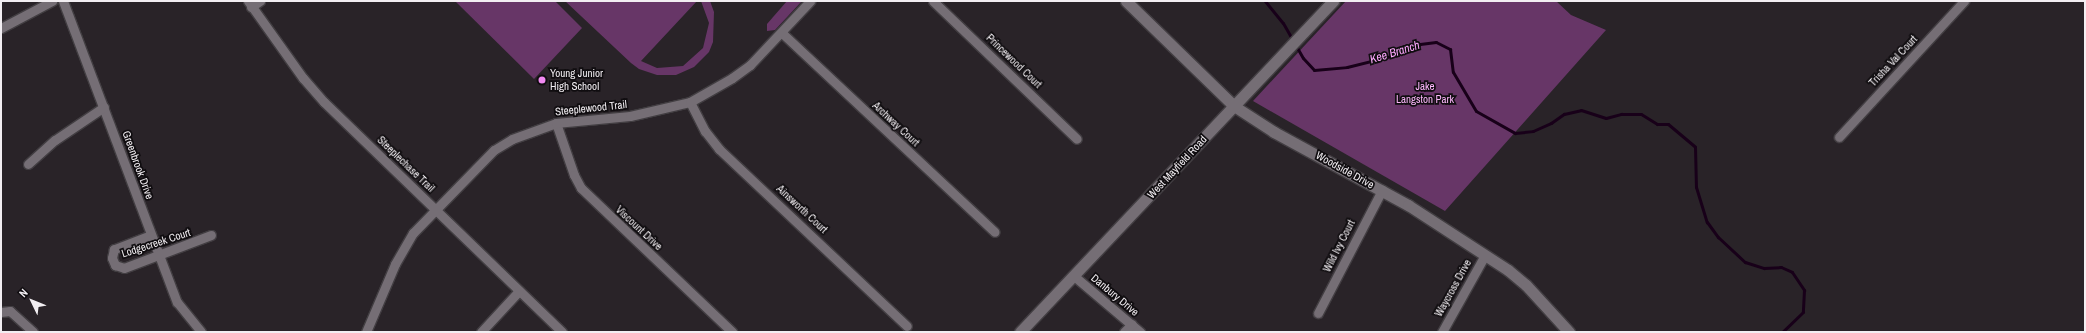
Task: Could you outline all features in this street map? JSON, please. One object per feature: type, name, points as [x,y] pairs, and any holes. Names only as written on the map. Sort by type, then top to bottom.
[{"type":"street","points":[[1,28],[52,1]]},
{"type":"street","name":"Greenbrook Drive","points":[[63,1],[177,302],[201,332]]},
{"type":"street","points":[[249,4],[260,1]]},
{"type":"street","name":"Steeplewood Trail","points":[[366,332],[403,248],[435,208],[494,150],[512,139],[556,123],[630,116],[690,102],[732,78],[782,33],[810,1]]},
{"type":"street","name":"Princewood Court","points":[[933,1],[1077,139]]},
{"type":"street","name":"West Mayfield Road","points":[[1020,332],[1333,1]]},
{"type":"street","name":"Trisha Val Court","points":[[1839,137],[1964,1]]},
{"type":"street","name":"Woodside Drive","points":[[1130,2],[1234,106],[1274,132],[1382,190],[1485,255],[1526,285],[1569,332]]},
{"type":"street","name":"Steeplechase Trail","points":[[249,4],[303,78],[324,102],[562,332]]},
{"type":"street","name":"Archway Court","points":[[782,33],[995,232]]},
{"type":"street","name":"Ainsworth Court","points":[[690,102],[705,131],[719,149],[907,326]]},
{"type":"street","points":[[28,164],[55,140],[104,107]]},
{"type":"street","name":"Viscount Drive","points":[[556,123],[574,175],[582,188],[732,332]]},
{"type":"street","name":"Wild Ivy Court","points":[[1318,312],[1382,190]]},
{"type":"street","name":"Lodgecreek Court","points":[[151,235],[114,249],[112,258],[115,265],[124,268],[160,256],[211,235]]},
{"type":"street","name":"Waycross Drive","points":[[1442,332],[1485,255]]},
{"type":"street","name":"Danbury Drive","points":[[1074,276],[1140,332]]},
{"type":"street","points":[[481,332],[519,290]]},
{"type":"street","points":[[1,312],[10,311],[33,332]]},
{"type":"street","points":[[1124,332],[1132,324]]},
{"type":"green space","points":[[455,1],[555,1],[582,28],[534,79]]},
{"type":"green space","points":[[565,1],[697,1],[641,61],[657,68],[683,66],[703,48],[709,23],[701,1],[710,1],[714,12],[713,42],[709,52],[694,67],[676,75],[657,75],[639,69],[631,63]]},
{"type":"green space","points":[[787,1],[802,1],[775,30],[767,31],[767,24]]},
{"type":"green space","name":"Jake Langston Park","points":[[1346,1],[1556,1],[1571,15],[1606,30],[1445,211],[1253,101]]},
{"type":"waterway","name":"Kee Branch","points":[[1265,1],[1283,23],[1303,58],[1314,70],[1347,67],[1391,56],[1420,44],[1436,42],[1450,49],[1453,72],[1476,111],[1515,133],[1533,131],[1551,123],[1564,114],[1581,110],[1606,118],[1621,114],[1641,114],[1657,124],[1668,124],[1695,147],[1696,187],[1707,222],[1718,237],[1745,262],[1764,268],[1781,267],[1792,272],[1804,290],[1803,312],[1782,332]]},
{"type":"place","name":"Young Junior High School","points":[[542,80]]}]
